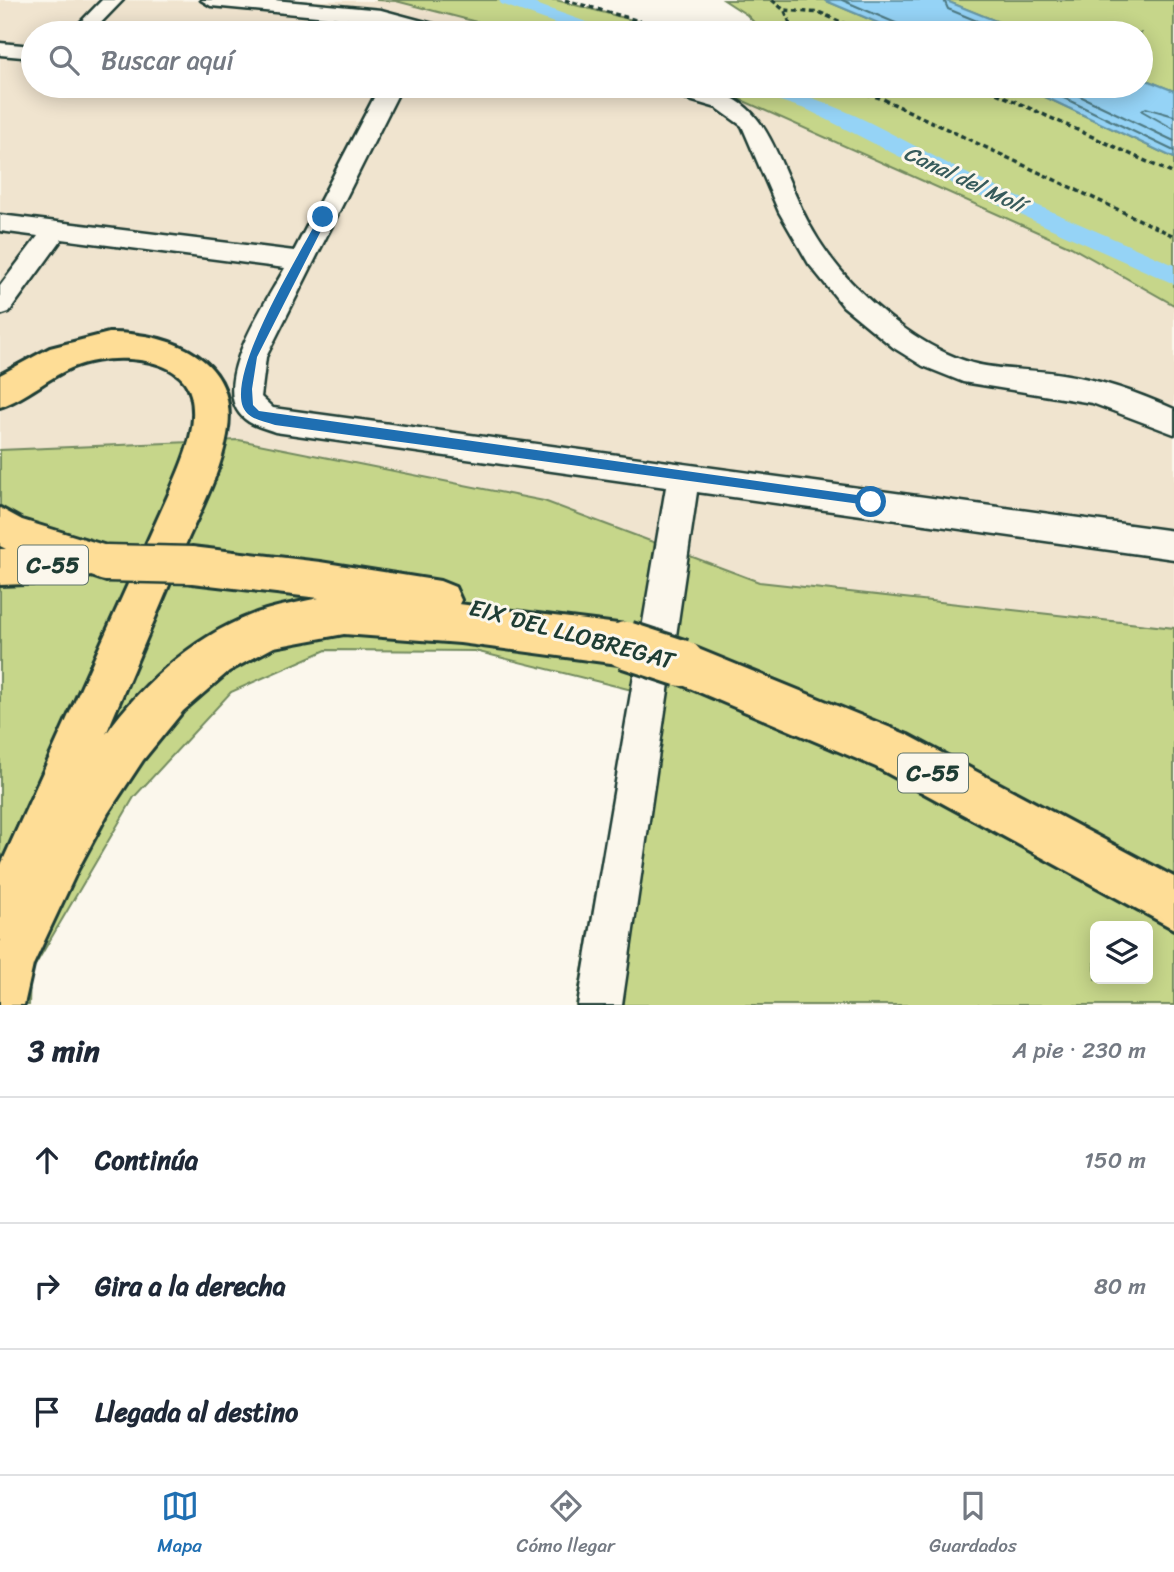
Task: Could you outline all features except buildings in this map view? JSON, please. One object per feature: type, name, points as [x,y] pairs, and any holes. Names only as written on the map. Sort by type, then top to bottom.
[{"type":"highway","points":[[0,393],[47,363],[72,354],[124,345],[146,346],[184,362],[204,384],[211,401],[209,437],[202,459],[8,937]]},
{"type":"highway","points":[[0,524],[9,533],[106,562]]},
{"type":"highway","name":"EIX DEL LLOBREGAT","points":[[0,567],[106,562],[192,565],[320,580],[446,601],[625,645],[681,663],[891,751],[1174,904]]},
{"type":"highway","points":[[8,937],[87,799],[148,717],[186,678],[231,648],[279,625],[325,615],[444,622],[625,645]]},
{"type":"lane","points":[[92,21],[113,0]]},
{"type":"lane","points":[[211,0],[361,13],[390,21]]},
{"type":"lane","points":[[0,49],[21,51]]},
{"type":"lane","points":[[385,98],[252,357],[246,389],[248,406],[255,415],[275,420],[1174,545]]},
{"type":"lane","points":[[706,98],[740,112],[754,125],[792,214],[828,271],[851,298],[901,337],[961,370],[991,378],[1062,385],[1129,401],[1174,422]]},
{"type":"lane","points":[[0,223],[301,261]]},
{"type":"lane","points":[[0,305],[56,230]]},
{"type":"lane","points":[[600,1005],[684,475]]},
{"type":"path","points":[[565,0],[639,21]]},
{"type":"path","points":[[772,0],[784,10],[789,21]]},
{"type":"path","points":[[784,10],[821,13],[839,21]]},
{"type":"path","points":[[880,98],[1174,236]]},
{"type":"path","points":[[1008,98],[1174,173]]},
{"type":"shaded area","points":[[0,0],[396,1],[473,21],[21,21],[21,98],[737,98],[1071,247],[1174,305],[1174,628],[758,582],[544,501],[239,440],[0,450]]},
{"type":"green space","points":[[376,0],[556,0],[636,21],[473,21],[396,1]]},
{"type":"green space","points":[[724,0],[824,0],[874,21],[753,21]]},
{"type":"green space","points":[[944,0],[1174,0],[1174,91],[1153,83],[1153,21],[996,21]]},
{"type":"green space","points":[[737,98],[1047,98],[1174,158],[1174,305],[1071,247]]},
{"type":"green space","points":[[239,440],[544,501],[759,582],[1174,628],[1174,1005],[576,1005],[632,690],[475,651],[326,650],[231,692],[134,797],[30,974],[29,1005],[0,1005],[0,450]]},
{"type":"water","points":[[824,0],[944,0],[996,21],[874,21]]},
{"type":"water","points":[[1153,83],[1174,91],[1174,158],[1047,98],[1153,98]]},
{"type":"waterway","name":"Canal del Molí","points":[[508,0],[566,21]]},
{"type":"waterway","name":"Canal del Molí","points":[[790,98],[815,106],[971,184],[1174,275]]},
{"type":"route","points":[[323,217],[252,357],[246,389],[248,406],[255,415],[275,420],[871,502]]}]
